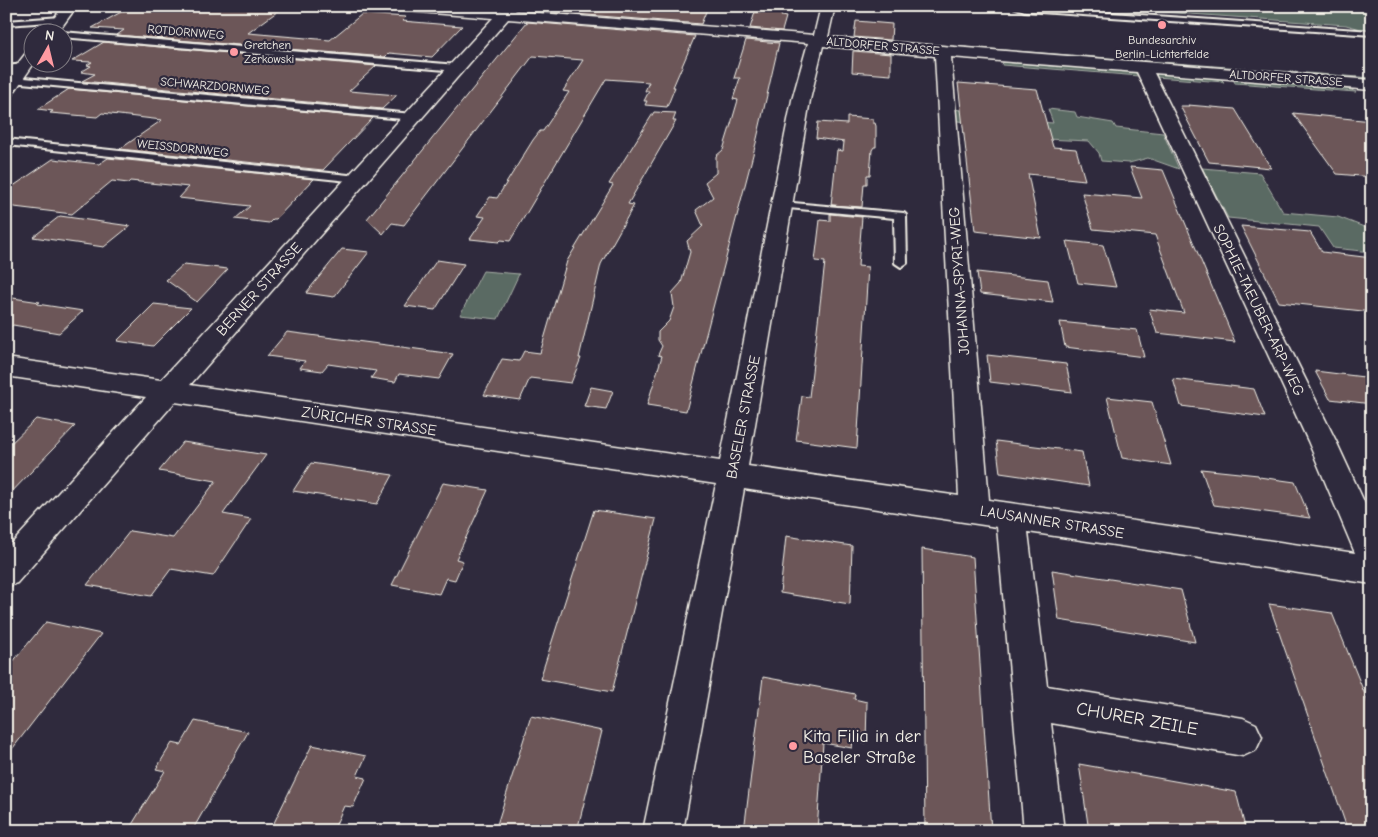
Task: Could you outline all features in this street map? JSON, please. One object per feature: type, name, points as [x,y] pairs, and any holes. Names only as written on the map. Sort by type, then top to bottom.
[{"type":"street","points":[[59,22],[70,6]]},
{"type":"street","name":"ALTDORFER STRASSE","points":[[394,6],[508,10],[844,44],[1365,84]]},
{"type":"street","name":"BASELER STRASSE","points":[[663,831],[803,92],[814,47],[822,34],[828,6]]},
{"type":"street","name":"BERNER STRASSE","points":[[6,572],[508,10]]},
{"type":"street","name":"JOHANNA-SPYRI-WEG","points":[[943,52],[975,510]]},
{"type":"street","points":[[9,80],[22,68]]},
{"type":"street","name":"SOPHIE-TAEUBER-ARP-WEG","points":[[1143,68],[1322,442],[1372,555]]},
{"type":"street","points":[[1365,84],[1372,98]]},
{"type":"street","name":"ZÜRICHER STRASSE","points":[[6,367],[732,474]]},
{"type":"street","name":"LAUSANNER STRASSE","points":[[732,474],[1372,570]]},
{"type":"street","points":[[1011,516],[1044,831]]},
{"type":"street","name":"CHURER ZEILE","points":[[1030,701],[1243,737]]},
{"type":"lane","points":[[1014,6],[1025,10],[1372,32]]},
{"type":"lane","points":[[6,24],[61,19]]},
{"type":"lane","name":"ROTDORNWEG","points":[[72,35],[457,68]]},
{"type":"lane","name":"SCHWARZDORNWEG","points":[[9,80],[413,117]]},
{"type":"lane","name":"WEISSDORNWEG","points":[[6,142],[358,179]]},
{"type":"lane","points":[[782,205],[900,215],[901,263]]},
{"type":"green space","points":[[1077,6],[1372,6],[1372,29],[1361,29],[1346,25]]},
{"type":"green space","points":[[859,39],[1372,78],[1372,82],[857,42]]},
{"type":"green space","points":[[1003,62],[1133,71],[1139,76],[1002,65]]},
{"type":"green space","points":[[1157,73],[1220,78],[1224,82],[1156,77]]},
{"type":"green space","points":[[1233,79],[1319,84],[1356,92],[1235,83]]},
{"type":"green space","points":[[951,109],[1021,115],[1024,121],[1053,123],[1048,109],[1075,112],[1077,117],[1113,123],[1116,128],[1163,133],[1179,169],[1148,158],[1129,163],[1101,161],[1099,153],[1089,141],[1045,139],[1022,127],[952,120]]},
{"type":"green space","points":[[1202,168],[1260,173],[1283,212],[1338,217],[1372,230],[1372,252],[1333,248],[1319,227],[1228,218]]},
{"type":"green space","points":[[483,271],[519,274],[498,319],[460,315]]},
{"type":"building","points":[[132,6],[285,6],[248,33],[330,40],[362,14],[406,17],[402,21],[462,26],[432,57],[389,53],[385,57],[117,35],[124,30],[92,28]]},
{"type":"building","points":[[540,6],[663,6],[707,9],[701,24],[537,11]]},
{"type":"building","points":[[763,6],[784,6],[781,16],[786,17],[782,31],[750,28],[755,12],[760,13]]},
{"type":"building","points":[[856,21],[892,24],[891,40],[854,37]]},
{"type":"building","points":[[527,22],[695,36],[673,87],[675,87],[667,107],[645,105],[647,101],[644,101],[649,91],[645,91],[649,82],[606,79],[510,241],[501,240],[499,242],[470,239],[485,217],[477,216],[490,197],[497,198],[533,140],[540,131],[543,131],[569,92],[563,91],[583,60],[533,56],[404,225],[392,223],[383,234],[367,219]]},
{"type":"building","points":[[746,40],[779,43],[756,143],[686,411],[647,405],[662,356],[658,355],[662,346],[658,340],[658,332],[669,321],[674,307],[672,293],[681,283],[690,252],[687,241],[703,226],[696,210],[713,197],[705,182],[716,173],[716,156],[723,150],[738,100],[733,99],[740,78],[734,78]]},
{"type":"building","points":[[104,42],[376,66],[349,91],[397,95],[382,109],[82,81],[95,74],[81,72],[91,66],[87,65],[92,62],[72,61]]},
{"type":"building","points":[[853,51],[891,54],[891,75],[852,72]]},
{"type":"building","points":[[958,83],[1037,89],[1053,147],[1076,149],[1085,180],[1028,174],[1041,238],[975,231]]},
{"type":"building","points":[[69,89],[373,118],[323,170],[120,149],[162,120],[102,113],[97,117],[50,113],[53,111],[38,109]]},
{"type":"building","points":[[1180,106],[1235,109],[1271,168],[1209,162]]},
{"type":"building","points":[[654,112],[676,113],[673,121],[676,121],[628,204],[634,205],[601,264],[579,358],[581,358],[571,383],[530,378],[520,400],[484,395],[502,359],[519,361],[524,351],[540,353],[567,261],[613,185],[609,184]]},
{"type":"building","points":[[1293,113],[1372,121],[1372,177],[1337,174]]},
{"type":"building","points":[[847,117],[873,119],[873,123],[876,126],[876,147],[872,150],[870,175],[867,175],[867,184],[864,184],[862,207],[831,205],[837,150],[843,151],[844,142],[816,138],[818,122],[847,124]]},
{"type":"building","points":[[108,158],[314,179],[276,219],[269,223],[235,219],[250,206],[179,198],[189,187],[130,181],[128,183],[112,181],[72,214],[6,206],[6,191],[53,159],[99,164]]},
{"type":"building","points":[[1130,167],[1163,170],[1235,342],[1157,333],[1149,309],[1184,313],[1155,235],[1093,229],[1082,193],[1142,198]]},
{"type":"building","points":[[830,214],[862,217],[858,266],[868,267],[857,448],[796,440],[802,396],[809,397],[825,262],[815,261],[820,220],[830,221]]},
{"type":"building","points":[[60,216],[130,226],[104,247],[33,237]]},
{"type":"building","points":[[1241,226],[1310,232],[1322,252],[1372,258],[1372,312],[1279,302]]},
{"type":"building","points":[[1067,241],[1103,245],[1116,287],[1078,283]]},
{"type":"building","points":[[342,249],[369,252],[334,297],[306,293]]},
{"type":"building","points":[[437,260],[464,264],[435,310],[405,306]]},
{"type":"building","points":[[184,264],[228,269],[197,302],[166,280]]},
{"type":"building","points":[[977,272],[1048,280],[1053,302],[980,294]]},
{"type":"building","points":[[6,297],[83,311],[59,333],[13,325],[6,331]]},
{"type":"building","points":[[154,304],[191,308],[153,346],[117,341]]},
{"type":"building","points":[[1060,322],[1137,330],[1144,357],[1065,347]]},
{"type":"building","points":[[287,332],[453,354],[439,379],[399,374],[395,382],[371,378],[376,371],[328,364],[322,371],[300,368],[305,361],[267,356]]},
{"type":"building","points":[[987,355],[1066,364],[1072,392],[990,382]]},
{"type":"building","points":[[1315,371],[1372,378],[1372,404],[1330,399]]},
{"type":"building","points":[[1173,379],[1254,389],[1265,417],[1181,406]]},
{"type":"building","points":[[591,387],[613,391],[606,409],[584,406]]},
{"type":"building","points":[[1107,397],[1152,402],[1171,465],[1122,458]]},
{"type":"building","points":[[36,419],[75,426],[6,498],[6,448]]},
{"type":"building","points":[[996,441],[1082,452],[1089,486],[1000,473]]},
{"type":"building","points":[[183,442],[266,455],[223,514],[251,519],[213,576],[171,569],[151,596],[87,585],[130,531],[173,538],[216,481],[159,471]]},
{"type":"building","points":[[311,463],[393,475],[377,504],[293,491]]},
{"type":"building","points":[[1201,469],[1258,475],[1259,477],[1295,482],[1310,518],[1214,505]]},
{"type":"building","points":[[443,483],[488,490],[456,559],[463,561],[455,580],[446,578],[439,594],[392,585]]},
{"type":"building","points":[[594,510],[656,519],[612,692],[540,679]]},
{"type":"building","points":[[786,536],[852,546],[850,604],[780,593]]},
{"type":"building","points":[[922,549],[973,557],[991,831],[925,831]]},
{"type":"building","points":[[1052,570],[1181,590],[1195,642],[1059,620]]},
{"type":"building","points":[[1269,604],[1332,613],[1372,712],[1372,831],[1348,831]]},
{"type":"building","points":[[46,622],[101,634],[6,757],[6,670]]},
{"type":"building","points":[[763,677],[855,694],[854,699],[867,702],[866,743],[853,740],[852,748],[823,743],[817,831],[744,831]]},
{"type":"building","points":[[531,716],[602,731],[577,831],[495,831]]},
{"type":"building","points":[[195,721],[248,732],[192,831],[128,831],[165,771],[156,769],[172,743],[181,745]]},
{"type":"building","points":[[312,745],[366,756],[357,776],[366,778],[353,807],[344,806],[333,831],[270,831]]},
{"type":"building","points":[[1079,764],[1236,792],[1246,831],[1089,831]]},
{"type":"place","name":"Bundesarchiv Berlin-Lichterfelde","points":[[1162,25]]},
{"type":"place","name":"Gretchen Zerkowski","points":[[234,52]]},
{"type":"place","name":"Kita Filia in der Baseler Straße","points":[[793,746]]}]
